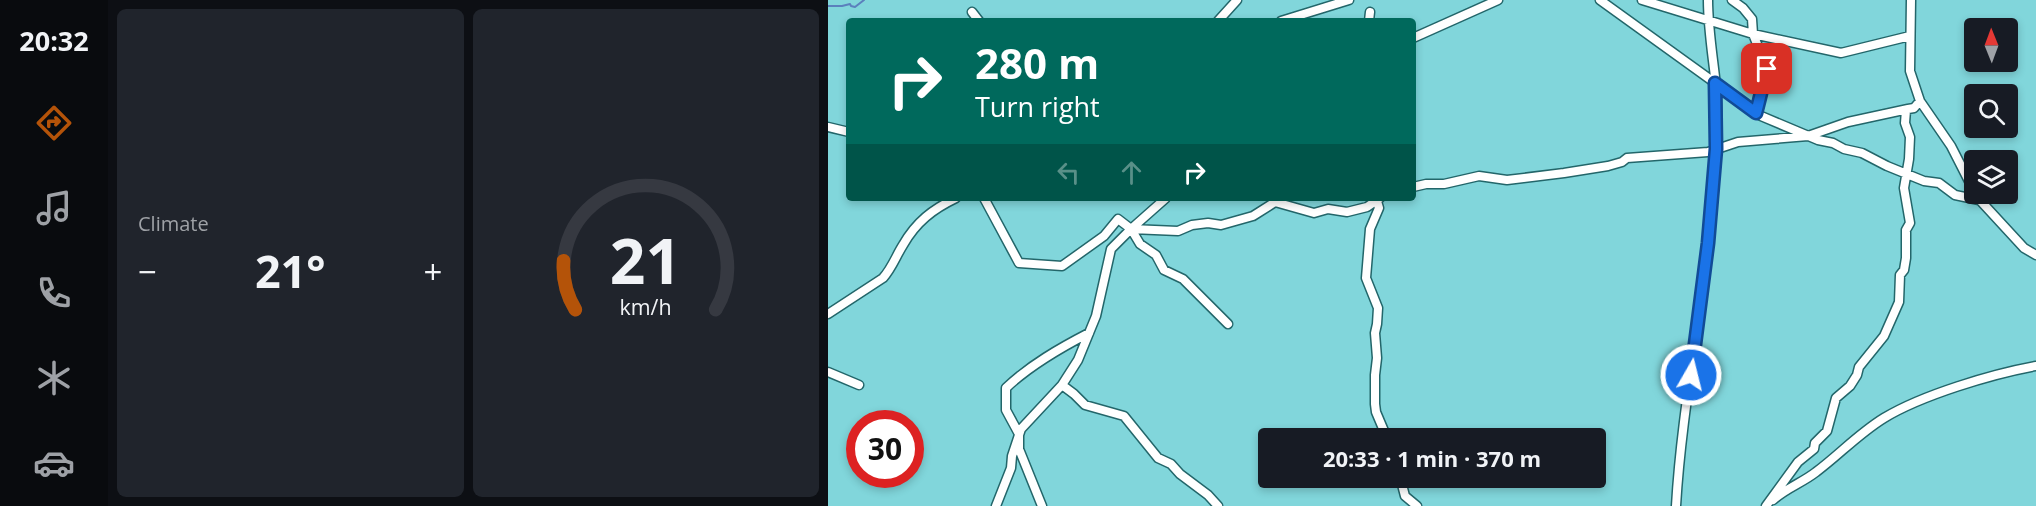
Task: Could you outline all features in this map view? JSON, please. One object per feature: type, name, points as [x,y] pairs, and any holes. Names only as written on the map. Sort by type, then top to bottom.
[{"type":"street","points":[[1221,18],[1237,0]]},
{"type":"street","points":[[1291,18],[1348,0]]},
{"type":"street","points":[[1416,37],[1498,0]]},
{"type":"street","points":[[1600,0],[1756,113],[1808,136],[1862,153],[1924,181],[1939,183],[1955,195],[1964,195]]},
{"type":"street","points":[[1642,0],[1753,34],[1841,53],[1910,36]]},
{"type":"street","points":[[1676,506],[1679,454],[1708,243],[1716,149],[1715,83],[1708,0]]},
{"type":"street","points":[[1732,0],[1752,20],[1753,34],[1767,69],[1756,113]]},
{"type":"street","points":[[1911,0],[1910,71],[1920,101],[1951,146],[1964,171]]},
{"type":"street","points":[[972,12],[977,18]]},
{"type":"street","points":[[1416,186],[1444,184],[1479,176],[1507,180],[1564,173],[1608,166],[1627,158],[1716,149],[1738,142],[1808,136],[1848,122],[1914,108],[1920,101]]},
{"type":"street","points":[[1766,506],[1798,462],[1814,449],[1815,443],[1827,431],[1836,398],[1850,386],[1859,367],[1884,336],[1899,302],[1900,275],[1904,270],[1906,258],[1906,230],[1910,224],[1904,188],[1910,137],[1905,123],[1906,110]]},
{"type":"street","points":[[828,127],[846,131]]},
{"type":"street","points":[[828,314],[883,278],[890,270],[903,244],[922,219],[934,209],[950,201]]},
{"type":"street","points":[[986,201],[1019,263],[1062,266],[1104,236],[1119,219],[1131,229],[1140,244],[1156,255],[1164,270],[1184,279],[1228,324]]},
{"type":"street","points":[[996,506],[1011,468],[1019,434],[1025,424],[1062,386],[1078,360],[1096,316],[1111,249],[1163,201]]},
{"type":"street","points":[[1131,229],[1178,231],[1192,225],[1208,223],[1221,225],[1253,216],[1275,202],[1314,213],[1328,209],[1347,213],[1367,207],[1374,201]]},
{"type":"street","points":[[1378,201],[1379,208],[1370,229],[1366,278],[1378,308],[1375,333],[1377,358],[1375,404],[1383,428]]},
{"type":"street","points":[[1984,204],[2024,248],[2036,255]]},
{"type":"street","points":[[1042,506],[1018,449],[1019,434],[1006,410],[1006,388],[1020,374],[1089,333]]},
{"type":"street","points":[[1766,506],[1781,493],[1817,472],[1845,446],[1885,417],[1931,396],[1989,377],[2036,366]]},
{"type":"street","points":[[828,372],[859,385]]},
{"type":"street","points":[[1062,386],[1085,405],[1124,416],[1158,458],[1171,464],[1218,506]]},
{"type":"street","points":[[1403,488],[1405,496],[1417,506]]},
{"type":"waterway","points":[[828,6],[850,4],[855,7],[864,0]]},
{"type":"route","points":[[1691,375],[1708,243],[1716,149],[1715,83],[1756,113],[1767,69]]}]
